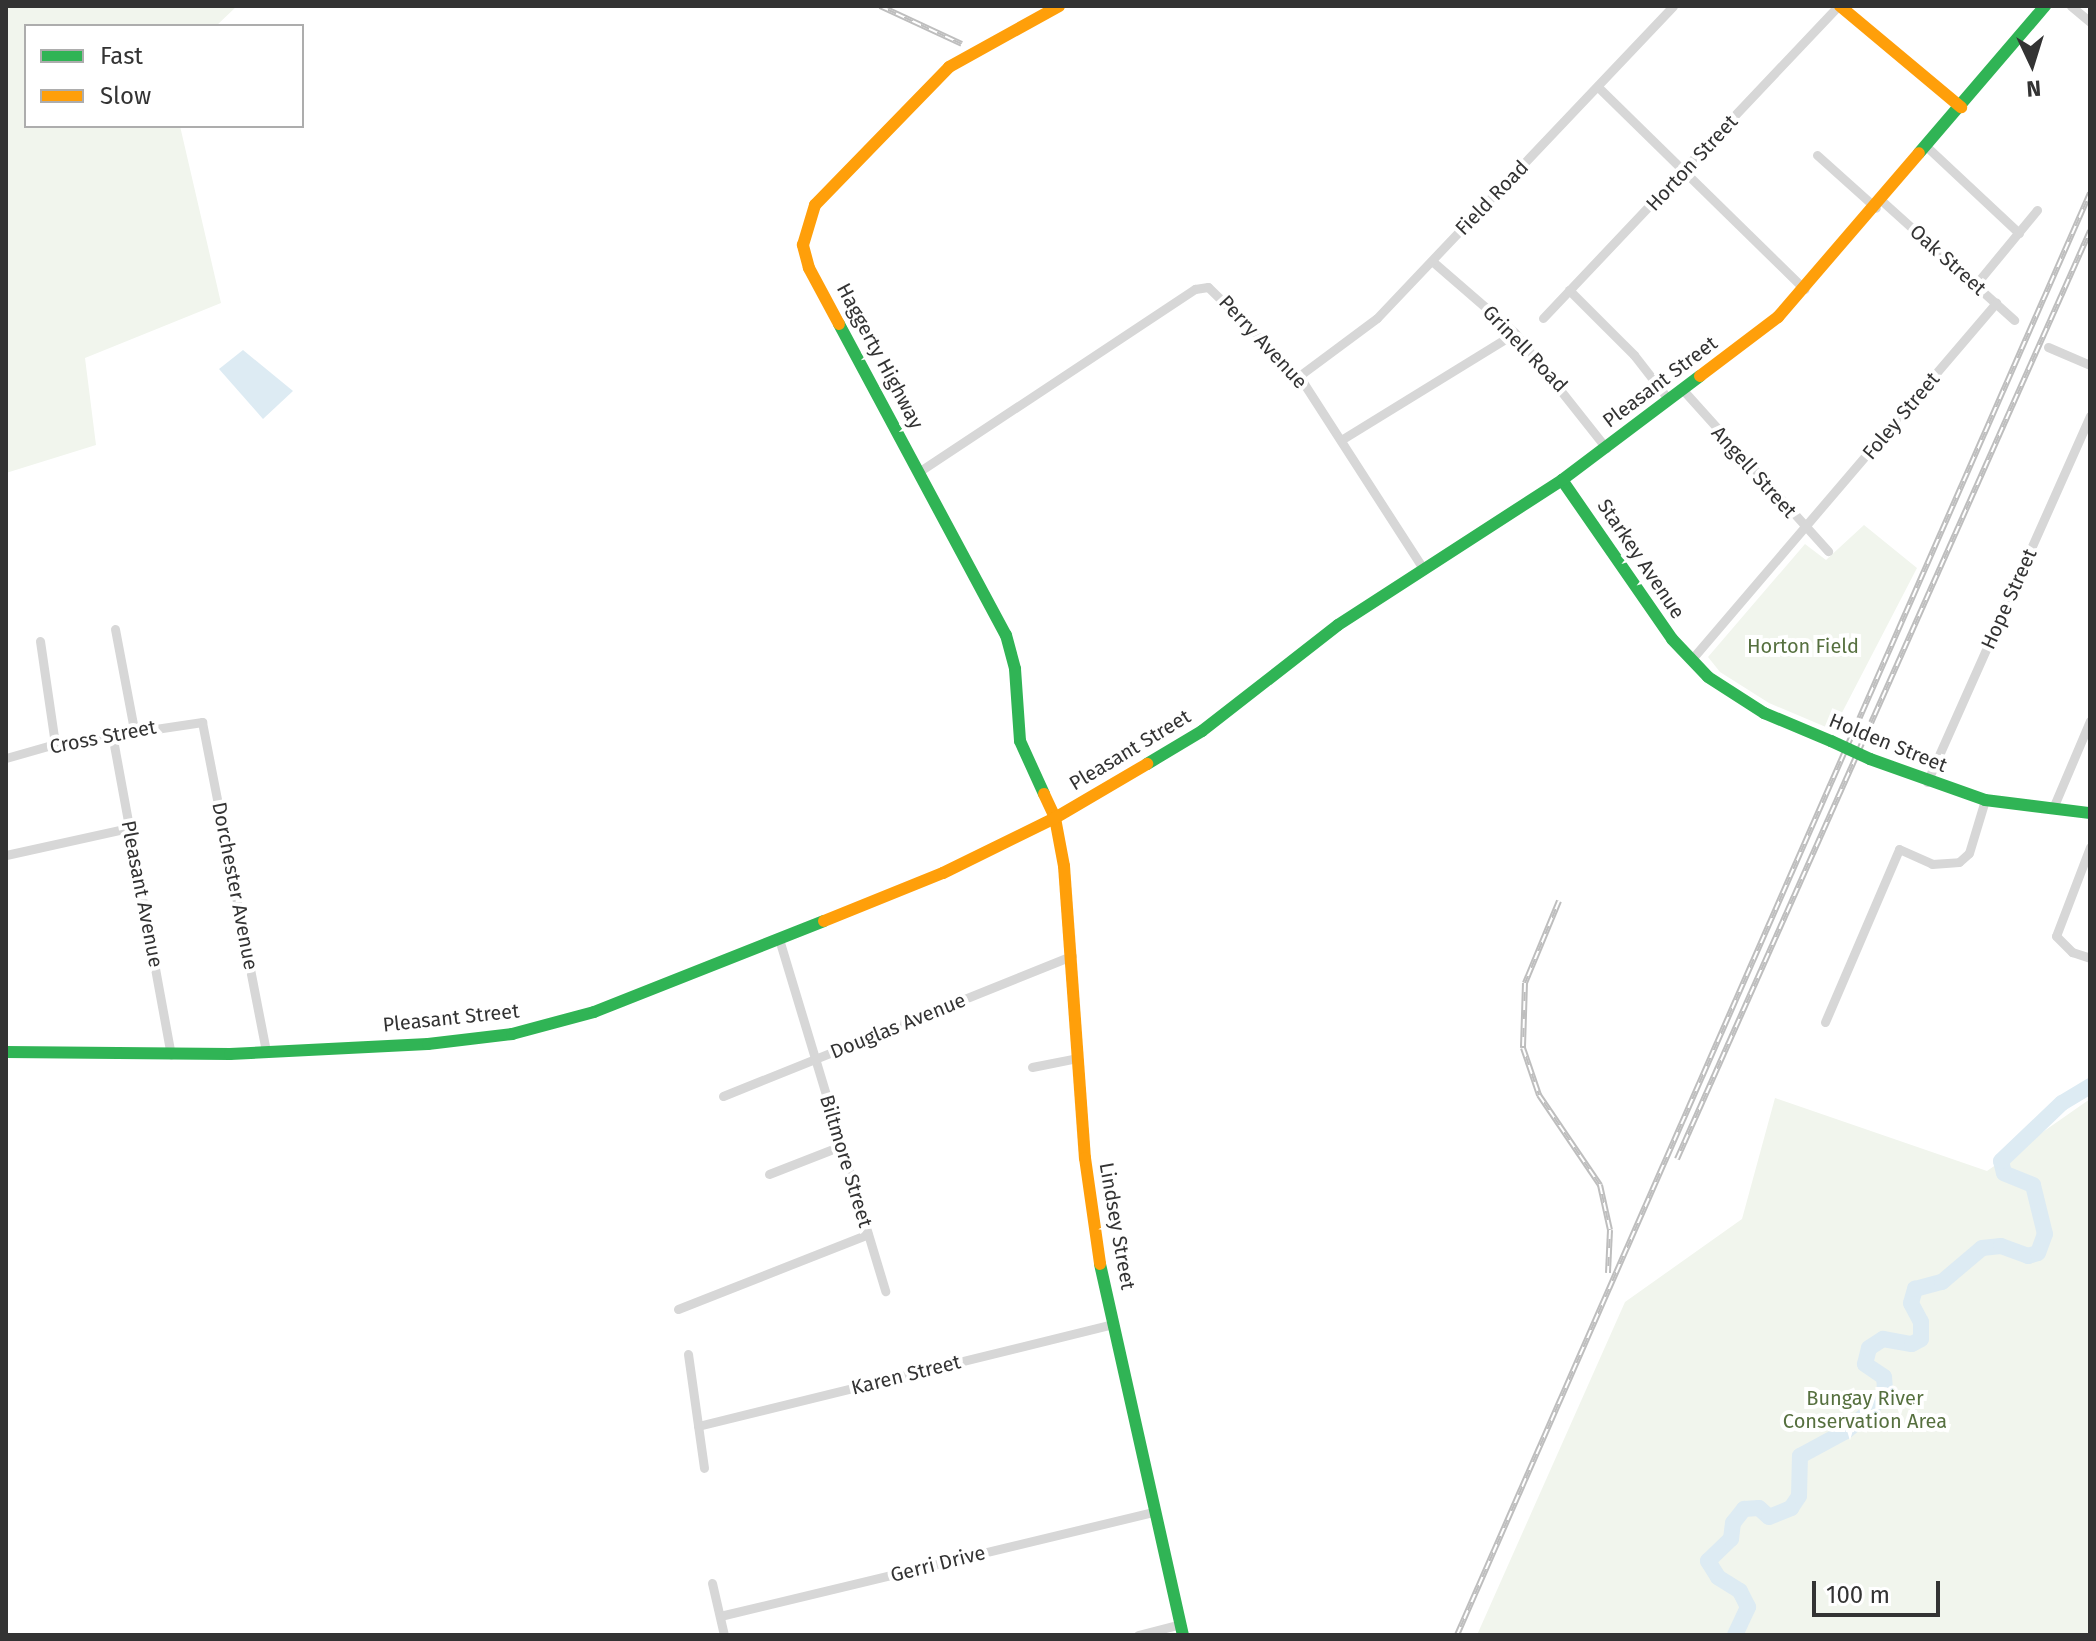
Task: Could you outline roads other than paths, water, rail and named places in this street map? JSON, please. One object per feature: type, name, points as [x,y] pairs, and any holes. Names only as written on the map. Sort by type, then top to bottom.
[{"type":"main road","name":"Haggerty Highway","points":[[1055,818],[1020,741],[1015,669],[1006,635],[809,268],[804,227],[819,200],[949,67],[1059,6]]},
{"type":"main road","points":[[1839,6],[1961,107]]},
{"type":"main road","name":"Pleasant Street","points":[[6,1052],[171,1055],[428,1044],[512,1034],[594,1012],[779,939],[943,873],[1055,818],[1202,731],[1338,625],[1422,567],[1562,480],[1683,390],[1805,290],[2045,6]]},
{"type":"main road","name":"Starkey Avenue","points":[[1562,480],[1691,660]]},
{"type":"main road","name":"Holden Street","points":[[1691,660],[1728,692],[1764,713],[1927,782],[1985,800],[2090,813]]},
{"type":"main road","name":"Lindsey Street","points":[[1055,818],[1072,956],[1092,1216],[1182,1629]]},
{"type":"street","name":"Field Road","points":[[1299,376],[1365,329],[1673,6]]},
{"type":"street","name":"Horton Street","points":[[1543,318],[1685,172],[1839,6]]},
{"type":"street","points":[[2071,6],[2090,22]]},
{"type":"street","points":[[1598,87],[1805,290]]},
{"type":"street","points":[[1927,147],[2019,233]]},
{"type":"street","name":"Oak Street","points":[[1817,155],[1976,284],[2014,320]]},
{"type":"street","points":[[1976,284],[2037,210]]},
{"type":"street","name":"Grinell Road","points":[[1432,261],[1515,333],[1606,448]]},
{"type":"street","name":"Perry Avenue","points":[[920,471],[1200,287],[1216,292],[1299,376],[1422,567]]},
{"type":"street","points":[[1569,290],[1634,355],[1669,400]]},
{"type":"street","name":"Foley Street","points":[[1691,660],[1806,530],[1996,303]]},
{"type":"street","points":[[1341,440],[1515,333]]},
{"type":"street","points":[[2048,347],[2090,365]]},
{"type":"street","name":"Angell Street","points":[[1683,390],[1828,551]]},
{"type":"street","name":"Hope Street","points":[[1927,782],[2090,416]]},
{"type":"street","points":[[115,629],[134,730]]},
{"type":"street","points":[[40,641],[55,744]]},
{"type":"street","points":[[2053,808],[2090,721]]},
{"type":"street","name":"Cross Street","points":[[6,758],[55,744],[200,722]]},
{"type":"street","name":"Dorchester Avenue","points":[[200,722],[266,1051]]},
{"type":"street","name":"Pleasant Avenue","points":[[112,734],[171,1055]]},
{"type":"street","points":[[1825,1022],[1899,849],[1932,864],[1959,862],[1969,853],[1985,800]]},
{"type":"street","points":[[6,855],[129,828]]},
{"type":"street","points":[[2090,847],[2056,936],[2072,952],[2090,958]]},
{"type":"street","name":"Biltmore Street","points":[[779,939],[885,1291]]},
{"type":"street","name":"Douglas Avenue","points":[[723,1096],[1072,956]]},
{"type":"street","points":[[1032,1067],[1078,1058]]},
{"type":"street","points":[[769,1174],[841,1146]]},
{"type":"street","points":[[678,1309],[868,1234]]},
{"type":"street","name":"Karen Street","points":[[698,1426],[1114,1324]]},
{"type":"street","points":[[688,1354],[704,1468]]},
{"type":"street","name":"Gerri Drive","points":[[720,1616],[1156,1511]]},
{"type":"street","points":[[712,1583],[724,1635]]},
{"type":"street","points":[[1138,1635],[1182,1629]]},
{"type":"waterway","points":[[1735,1635],[1748,1607],[1740,1591],[1718,1577],[1708,1561],[1731,1539],[1733,1523],[1744,1509],[1759,1508],[1769,1517],[1791,1508],[1799,1496],[1800,1456],[1846,1431],[1871,1410],[1885,1390],[1884,1377],[1865,1364],[1869,1348],[1883,1339],[1912,1344],[1921,1339],[1921,1322],[1911,1303],[1915,1289],[1942,1282],[1982,1248],[2001,1246],[2028,1256],[2038,1253],[2045,1234],[2033,1185],[2004,1173],[2001,1161],[2062,1103],[2090,1086]]},
{"type":"railway","points":[[880,6],[962,44]]},
{"type":"railway","points":[[1457,1635],[2090,193]]},
{"type":"railway","points":[[1677,1159],[2090,231]]},
{"type":"railway","points":[[1559,901],[1525,983],[1523,1048],[1539,1095],[1600,1185],[1610,1230],[1608,1273]]},
{"type":"park label","name":"Horton Field","points":[[1803,646]]},
{"type":"park label","name":"Bungay River Conservation Area","points":[[1865,1410]]}]
